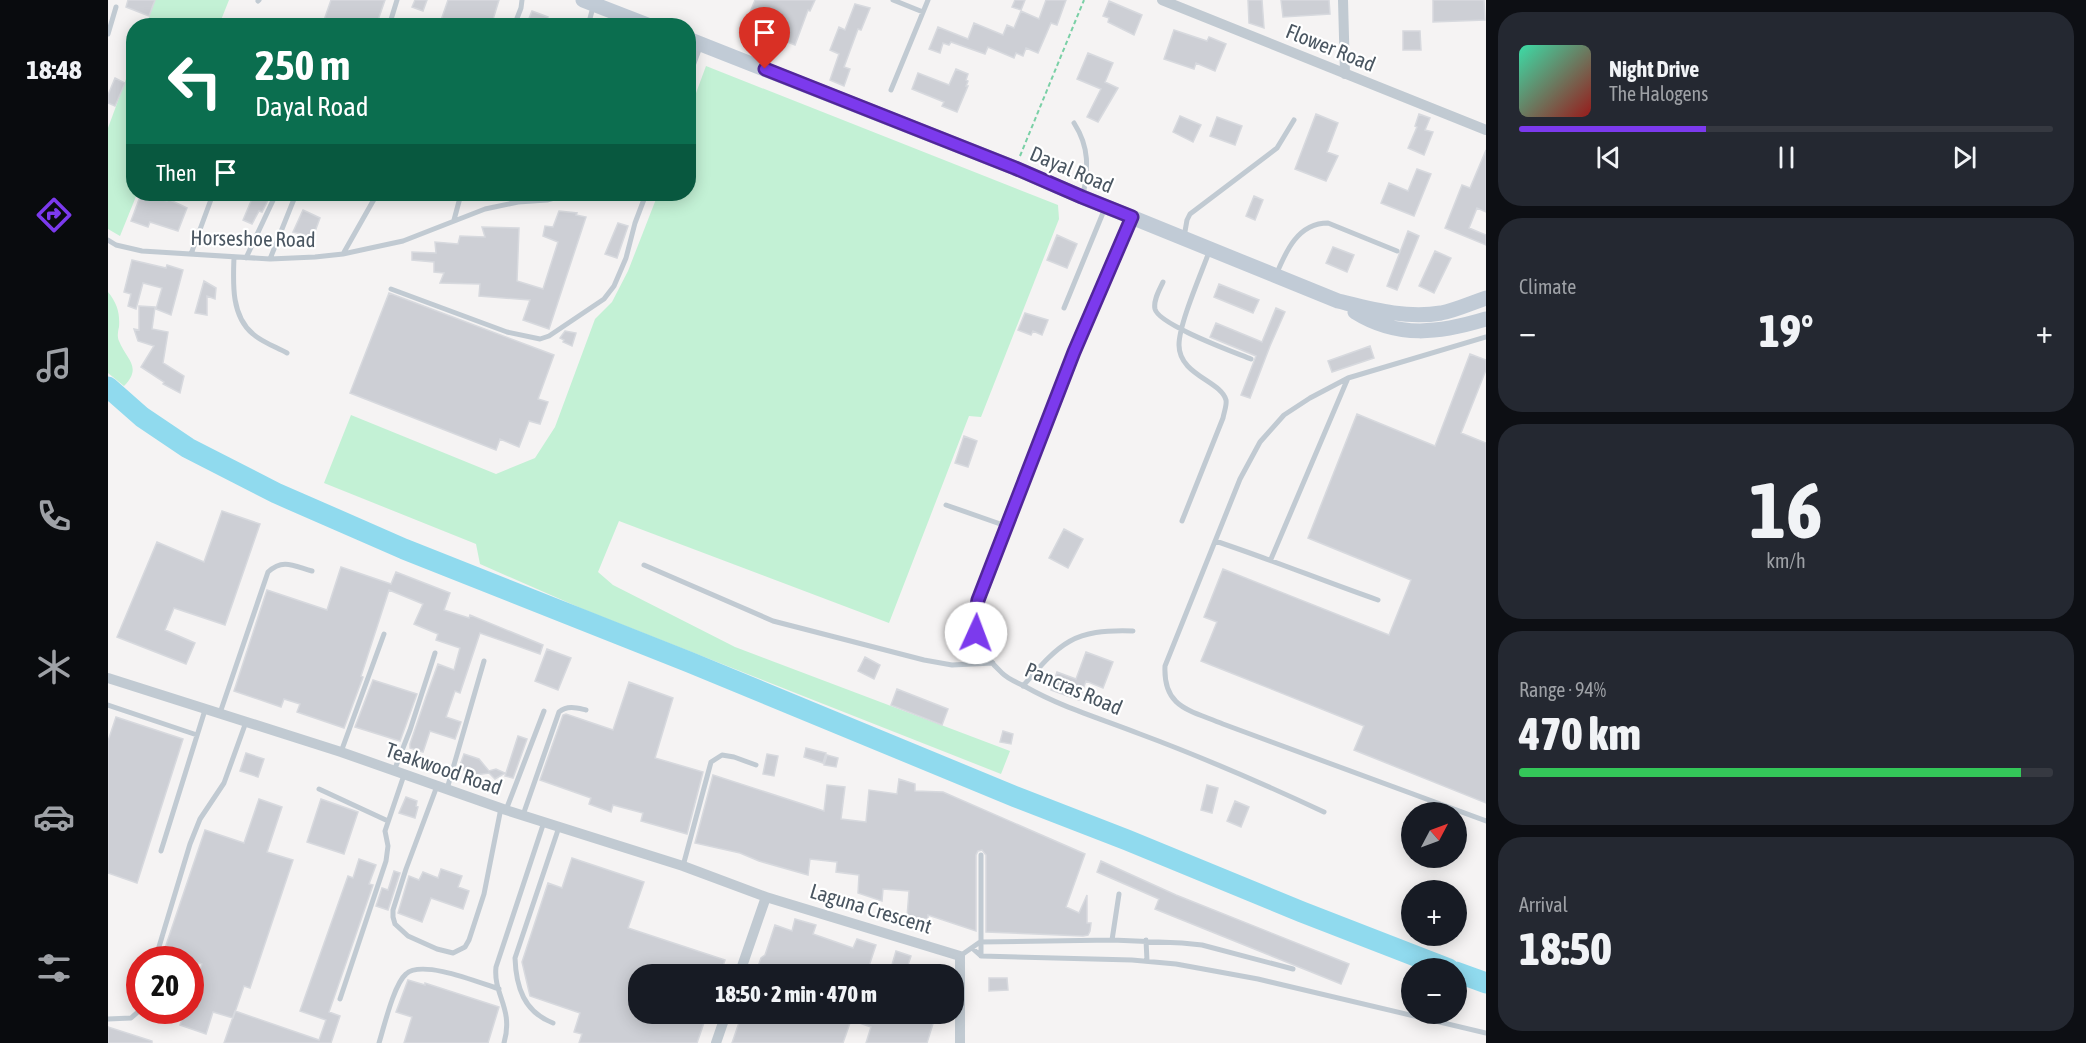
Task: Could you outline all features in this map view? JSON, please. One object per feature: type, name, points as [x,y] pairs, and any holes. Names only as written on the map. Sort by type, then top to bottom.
[{"type":"street","name":"Flower Road","points":[[1162,0],[1486,130]]},
{"type":"street","points":[[1342,0],[1345,74]]},
{"type":"street","points":[[591,2],[630,18]]},
{"type":"street","name":"Dayal Road","points":[[696,42],[1015,168],[1338,301],[1374,310],[1420,315],[1440,313],[1486,298]]},
{"type":"street","name":"Dayal Road","points":[[1338,301],[1361,316],[1386,326],[1410,331],[1428,332],[1486,319]]},
{"type":"street","name":"Teakwood Road","points":[[108,678],[341,752],[504,809],[683,866],[766,897]]},
{"type":"street","points":[[743,964],[766,897]]},
{"type":"street","name":"Laguna Crescent","points":[[766,897],[960,956]]},
{"type":"street","points":[[960,956],[960,1043]]},
{"type":"street","points":[[716,1043],[723,1024]]},
{"type":"lane","points":[[391,18],[397,0]]},
{"type":"lane","points":[[517,18],[522,0]]},
{"type":"lane","points":[[893,0],[923,12]]},
{"type":"lane","points":[[891,90],[928,0]]},
{"type":"lane","points":[[589,18],[591,2]]},
{"type":"lane","points":[[108,34],[116,7]]},
{"type":"lane","points":[[1184,238],[1190,213],[1277,148],[1294,120]]},
{"type":"lane","points":[[1074,123],[1082,135],[1086,148],[1086,175],[1082,197]]},
{"type":"lane","points":[[191,254],[210,201]]},
{"type":"lane","points":[[246,258],[273,201]]},
{"type":"lane","points":[[270,259],[293,201]]},
{"type":"lane","points":[[343,254],[373,201]]},
{"type":"lane","points":[[454,220],[459,201]]},
{"type":"lane","name":"Horseshoe Road","points":[[108,240],[116,245],[142,250],[246,258],[270,259],[343,254],[403,241],[486,208],[532,201]]},
{"type":"lane","points":[[391,289],[507,332],[540,339],[549,336],[604,299],[614,286],[626,258],[643,201]]},
{"type":"lane","points":[[1064,308],[1106,207]]},
{"type":"lane","name":"Pancras Road","points":[[1132,217],[1074,352],[978,600],[975,616],[976,633],[993,663],[1012,681],[1039,695],[1178,748],[1324,812]]},
{"type":"lane","points":[[1275,276],[1284,254],[1293,242],[1303,231],[1316,223],[1328,223],[1397,251]]},
{"type":"lane","points":[[1182,521],[1226,403],[1220,391],[1200,377],[1184,361],[1179,345],[1210,248]]},
{"type":"lane","points":[[234,257],[233,291],[245,324],[252,334],[287,353]]},
{"type":"lane","points":[[1163,282],[1155,309],[1161,318],[1182,330],[1251,359]]},
{"type":"lane","points":[[1486,337],[1348,378],[1310,398],[1284,416],[1260,442],[1240,479],[1165,666],[1164,682],[1170,697],[1181,706],[1222,724],[1486,821]]},
{"type":"lane","points":[[1271,559],[1348,378]]},
{"type":"lane","points":[[946,505],[1006,526]]},
{"type":"lane","points":[[1215,541],[1271,559],[1378,600]]},
{"type":"lane","points":[[220,713],[267,572],[275,566],[287,564],[312,571]]},
{"type":"lane","points":[[644,564],[773,621],[924,660],[952,665],[993,663]]},
{"type":"lane","points":[[1023,686],[1044,661],[1067,642],[1077,637],[1108,630],[1133,631]]},
{"type":"lane","points":[[341,752],[384,634]]},
{"type":"lane","points":[[340,999],[386,861],[388,846],[385,831],[410,730],[435,653]]},
{"type":"lane","points":[[484,661],[442,788],[406,869],[393,910],[395,924],[408,936],[437,949],[453,953],[465,947],[484,894],[504,809],[544,711]]},
{"type":"lane","points":[[108,705],[197,735]]},
{"type":"lane","points":[[523,815],[559,712],[573,707],[586,710]]},
{"type":"lane","points":[[161,851],[206,708]]},
{"type":"lane","points":[[159,946],[190,844],[200,819],[224,783],[246,722]]},
{"type":"lane","points":[[683,866],[711,762],[722,755],[756,765]]},
{"type":"lane","points":[[319,789],[388,820]]},
{"type":"lane","points":[[504,1043],[508,1017],[495,974],[497,962],[544,822]]},
{"type":"lane","points":[[553,1023],[537,1015],[522,997],[516,979],[515,958],[559,827]]},
{"type":"lane","points":[[981,855],[981,956]]},
{"type":"lane","points":[[1112,940],[1119,894]]},
{"type":"lane","points":[[1146,940],[1147,961]]},
{"type":"lane","points":[[960,956],[981,942],[1146,940],[1202,945],[1293,969]]},
{"type":"lane","points":[[972,948],[981,956],[1147,961],[1215,970],[1486,1033]]},
{"type":"lane","points":[[378,1043],[397,987],[407,973],[415,969],[423,968],[442,972],[499,989]]},
{"type":"lane","points":[[108,1019],[126,1018]]},
{"type":"path","points":[[1015,168],[1084,0]]},
{"type":"green space","points":[[155,0],[229,0],[222,18],[149,18]]},
{"type":"green space","points":[[706,66],[1058,205],[1059,219],[981,417],[969,416],[889,623],[619,521],[598,572],[613,585],[735,647],[1010,751],[1001,774],[585,610],[480,564],[476,544],[324,483],[351,415],[496,474],[535,458],[555,427],[595,319],[612,302],[628,271],[655,201],[696,201],[696,93]]},
{"type":"green space","points":[[126,79],[126,201],[134,201],[120,236],[108,229],[108,128]]},
{"type":"green space","points":[[108,292],[116,304],[118,313],[118,339],[133,368],[130,379],[124,386],[108,373]]},
{"type":"building","points":[[128,0],[155,0],[149,16],[126,7]]},
{"type":"building","points":[[331,0],[385,0],[379,18],[325,18]]},
{"type":"building","points":[[415,0],[427,0],[423,11],[412,7]]},
{"type":"building","points":[[448,0],[499,0],[493,18],[442,18]]},
{"type":"building","points":[[755,0],[815,0],[810,11],[808,10],[795,45],[745,25]]},
{"type":"building","points":[[1015,0],[1025,0],[1021,10],[1012,7]]},
{"type":"building","points":[[1046,0],[1066,0],[1057,25],[1051,23],[1038,53],[1026,48],[1023,56],[1016,53],[1014,58],[988,47],[985,54],[951,42],[949,45],[943,43],[940,53],[929,49],[938,27],[968,39],[974,23],[1003,35],[1007,25],[1014,28],[1021,11],[1039,19]]},
{"type":"building","points":[[1248,0],[1262,0],[1264,28],[1249,23]]},
{"type":"building","points":[[1281,0],[1329,0],[1330,14],[1283,17]]},
{"type":"building","points":[[1433,0],[1484,0],[1485,20],[1433,22]]},
{"type":"building","points":[[1109,1],[1142,15],[1134,35],[1108,22],[1109,18],[1103,16]]},
{"type":"building","points":[[855,4],[870,8],[861,30],[858,29],[844,67],[850,69],[844,86],[830,80],[839,54],[830,50],[839,27],[845,30]]},
{"type":"building","points":[[532,11],[548,17],[548,18],[529,18]]},
{"type":"building","points":[[1174,30],[1207,41],[1209,37],[1226,44],[1215,71],[1196,63],[1194,69],[1164,59]]},
{"type":"building","points":[[1403,31],[1420,31],[1421,50],[1403,50]]},
{"type":"building","points":[[1088,53],[1113,63],[1105,82],[1118,88],[1098,122],[1087,117],[1101,89],[1077,79]]},
{"type":"building","points":[[956,69],[968,74],[966,86],[968,86],[957,112],[942,106],[944,102],[912,89],[918,73],[949,85]]},
{"type":"building","points":[[115,78],[125,83],[115,106],[108,103],[108,95]]},
{"type":"building","points":[[1316,114],[1338,123],[1327,152],[1338,156],[1326,181],[1295,169]]},
{"type":"building","points":[[1419,114],[1430,118],[1425,130],[1433,132],[1424,155],[1408,148],[1417,127],[1415,126]]},
{"type":"building","points":[[1180,116],[1201,125],[1193,142],[1173,132]]},
{"type":"building","points":[[1217,117],[1242,126],[1235,145],[1210,136]]},
{"type":"building","points":[[1486,150],[1486,212],[1477,208],[1469,228],[1486,235],[1486,245],[1445,228],[1462,185],[1470,188]]},
{"type":"building","points":[[1417,169],[1431,174],[1414,216],[1381,203],[1389,183],[1408,191]]},
{"type":"building","points":[[1254,196],[1263,200],[1255,220],[1246,216]]},
{"type":"building","points":[[138,201],[172,201],[187,208],[178,231],[150,222],[148,227],[131,221]]},
{"type":"building","points":[[251,201],[268,201],[252,224],[243,220]]},
{"type":"building","points":[[303,210],[320,218],[313,237],[293,232]]},
{"type":"building","points":[[559,211],[577,213],[576,215],[586,217],[549,329],[523,320],[530,300],[479,296],[480,284],[440,283],[444,273],[434,272],[434,262],[412,260],[412,252],[436,253],[435,242],[458,244],[460,236],[485,237],[482,227],[519,228],[517,281],[543,289],[558,242],[543,236],[545,226],[553,227]]},
{"type":"building","points":[[618,223],[628,226],[617,258],[605,254]]},
{"type":"building","points":[[1408,231],[1419,236],[1397,290],[1387,286]]},
{"type":"building","points":[[1057,235],[1077,244],[1067,268],[1047,260]]},
{"type":"building","points":[[1333,247],[1354,255],[1347,272],[1326,263]]},
{"type":"building","points":[[1435,251],[1451,258],[1434,293],[1419,286]]},
{"type":"building","points":[[132,260],[166,268],[167,265],[183,270],[171,315],[156,309],[162,288],[143,283],[136,309],[128,306],[131,294],[124,292]]},
{"type":"building","points":[[204,281],[216,288],[215,299],[207,296],[207,315],[195,313]]},
{"type":"building","points":[[1219,284],[1259,300],[1253,313],[1214,297]]},
{"type":"building","points":[[389,293],[554,355],[538,399],[548,402],[540,424],[529,421],[519,447],[500,439],[496,450],[350,393]]},
{"type":"building","points":[[139,306],[155,307],[152,329],[168,332],[163,363],[184,376],[180,393],[163,384],[164,382],[141,367],[154,346],[138,341],[134,329],[139,330]]},
{"type":"building","points":[[1276,308],[1285,312],[1250,398],[1241,395],[1256,356],[1210,337],[1216,323],[1262,342]]},
{"type":"building","points":[[1025,313],[1048,320],[1042,335],[1033,331],[1031,335],[1018,330]]},
{"type":"building","points":[[565,331],[576,333],[572,346],[560,338]]},
{"type":"building","points":[[1370,346],[1374,358],[1332,372],[1328,361]]},
{"type":"building","points":[[1470,354],[1486,360],[1486,370],[1461,433],[1486,443],[1486,803],[1354,750],[1364,726],[1201,661],[1217,622],[1204,617],[1223,569],[1389,635],[1411,580],[1308,538],[1357,414],[1435,446]]},
{"type":"building","points":[[964,436],[977,441],[968,467],[955,463]]},
{"type":"building","points":[[222,511],[260,524],[225,625],[174,608],[165,630],[195,643],[186,664],[117,637],[157,542],[204,562]]},
{"type":"building","points":[[1064,529],[1083,539],[1068,568],[1049,558]]},
{"type":"building","points":[[341,567],[391,584],[396,572],[450,593],[444,610],[469,618],[470,615],[543,645],[540,654],[480,633],[460,693],[455,691],[446,717],[461,722],[455,739],[430,731],[423,752],[410,748],[410,744],[426,697],[438,664],[454,670],[460,648],[436,640],[438,634],[414,624],[423,604],[389,590],[361,676],[363,677],[344,728],[297,712],[300,704],[284,699],[281,707],[234,691],[267,590],[327,610]]},
{"type":"building","points":[[547,649],[571,658],[558,690],[535,681]]},
{"type":"building","points":[[1086,652],[1113,662],[1103,688],[1086,681],[1079,700],[1051,690],[1057,672],[1076,679]]},
{"type":"building","points":[[865,657],[880,665],[874,679],[858,671]]},
{"type":"building","points":[[373,680],[417,694],[400,741],[355,727]]},
{"type":"building","points":[[629,682],[673,698],[655,758],[703,772],[687,834],[641,821],[643,813],[613,805],[611,812],[589,804],[591,798],[540,780],[563,715],[566,714],[613,730]]},
{"type":"building","points":[[897,689],[948,709],[942,725],[891,705]]},
{"type":"building","points":[[116,717],[183,739],[137,883],[108,873],[108,741]]},
{"type":"building","points":[[1003,731],[1013,734],[1011,744],[1000,742]]},
{"type":"building","points":[[518,736],[527,739],[513,778],[505,776]]},
{"type":"building","points":[[806,748],[826,753],[823,763],[804,757]]},
{"type":"building","points":[[246,753],[264,759],[258,777],[240,771]]},
{"type":"building","points":[[464,754],[479,759],[489,771],[496,769],[505,773],[495,779],[489,773],[476,775],[459,768]]},
{"type":"building","points":[[767,754],[778,756],[774,776],[763,774]]},
{"type":"building","points":[[827,755],[838,758],[836,767],[824,765]]},
{"type":"building","points":[[713,775],[824,811],[827,785],[845,787],[841,819],[866,822],[869,790],[897,794],[899,779],[915,784],[915,791],[943,792],[1085,854],[1066,907],[1079,913],[1087,895],[1087,923],[1091,923],[1090,931],[1088,935],[1083,936],[986,932],[986,855],[982,850],[976,855],[976,931],[928,915],[928,919],[907,917],[909,891],[883,889],[882,901],[858,893],[859,875],[836,872],[837,862],[810,859],[808,875],[740,853],[695,843]]},
{"type":"building","points":[[1207,785],[1218,788],[1212,813],[1201,810]]},
{"type":"building","points":[[406,797],[417,801],[415,818],[399,813]]},
{"type":"building","points":[[259,799],[282,807],[267,852],[293,860],[250,988],[244,986],[233,1018],[213,1012],[206,1034],[180,1025],[204,1024],[204,946],[166,946],[205,830],[244,843]]},
{"type":"building","points":[[321,799],[358,812],[344,854],[307,842]]},
{"type":"building","points":[[1235,801],[1249,807],[1241,827],[1227,821]]},
{"type":"building","points":[[572,858],[644,882],[628,928],[725,960],[724,964],[628,964],[628,1024],[704,1024],[697,1043],[579,1043],[582,1034],[574,1032],[580,1013],[530,996],[522,962],[548,883],[562,888]]},
{"type":"building","points":[[359,859],[376,865],[369,884],[373,885],[329,1012],[340,1016],[331,1043],[224,1043],[235,1011],[319,1040],[326,1020],[300,1011],[348,876],[353,878]]},
{"type":"building","points":[[1101,861],[1176,895],[1349,964],[1341,984],[1155,909],[1159,899],[1097,872]]},
{"type":"building","points":[[441,869],[462,876],[458,887],[469,891],[463,909],[431,898],[422,922],[398,913],[409,876],[419,880],[423,872],[438,878]]},
{"type":"building","points":[[394,871],[400,873],[388,910],[376,906],[382,888],[388,890]]},
{"type":"building","points":[[795,919],[816,925],[813,934],[853,948],[857,939],[876,945],[870,964],[759,964],[765,955],[775,925],[792,931]]},
{"type":"building","points":[[896,951],[911,956],[908,964],[892,964]]},
{"type":"building","points":[[989,978],[1007,978],[1008,990],[989,991]]},
{"type":"building","points":[[408,980],[425,985],[425,983],[499,1007],[488,1043],[404,1043],[412,1017],[396,1012]]},
{"type":"building","points":[[739,1024],[850,1024],[843,1043],[732,1043]]},
{"type":"building","points":[[862,1024],[933,1024],[927,1043],[866,1043],[871,1027]]},
{"type":"building","points":[[108,1027],[152,1041],[152,1043],[108,1043]]},
{"type":"waterway","points":[[108,387],[142,417],[188,448],[276,493],[404,549],[1421,958]]},
{"type":"waterway","points":[[1467,976],[1486,983]]},
{"type":"route","points":[[765,69],[1132,217],[1074,352],[978,600],[975,616],[976,633]]}]
